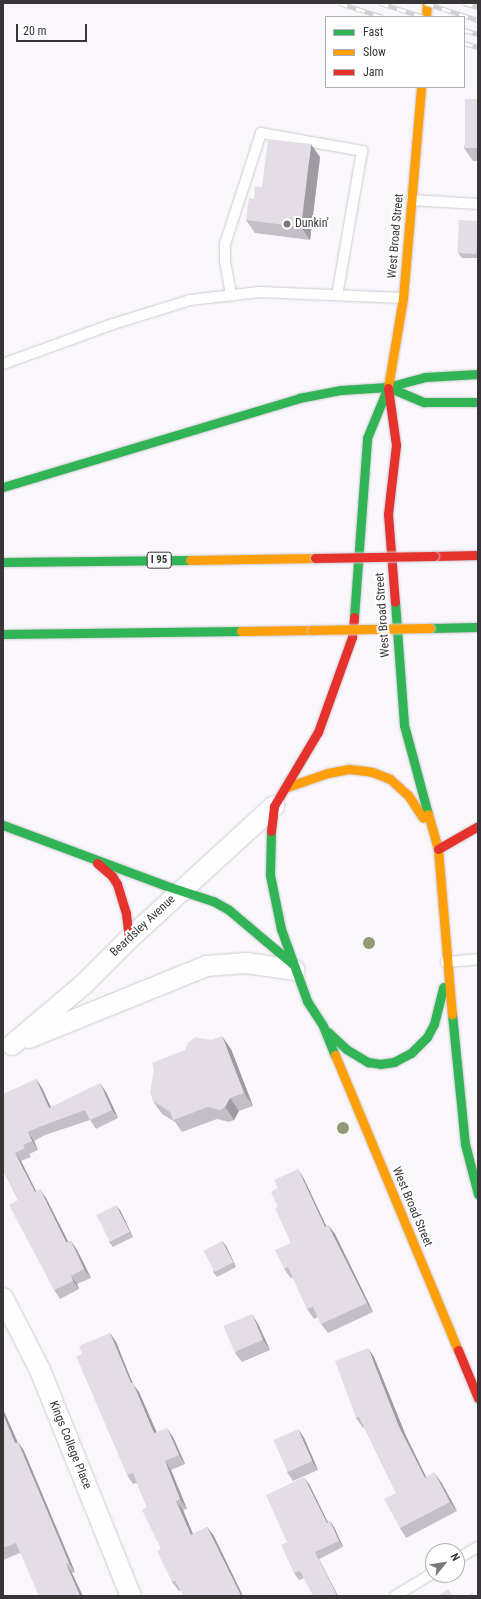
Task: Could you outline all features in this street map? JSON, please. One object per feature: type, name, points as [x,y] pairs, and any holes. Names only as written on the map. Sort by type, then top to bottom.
[{"type":"main road","points":[[426,16],[427,3]]},
{"type":"main road","name":"West Broad Street","points":[[421,88],[403,298],[388,387],[367,438],[352,637],[318,732],[287,787],[274,806],[270,844],[270,875],[281,929],[307,1001],[323,1026],[478,1398]]},
{"type":"main road","points":[[3,487],[299,398],[341,390],[388,387],[424,377],[478,374]]},
{"type":"main road","points":[[388,387],[424,402],[478,402]]},
{"type":"main road","name":"West Broad Street","points":[[388,387],[396,445],[388,514],[404,725],[438,849],[447,965],[465,1144],[474,1162],[478,1194]]},
{"type":"main road","name":"I 95","points":[[3,562],[478,555]]},
{"type":"main road","points":[[3,634],[478,627]]},
{"type":"main road","name":"West Broad Street","points":[[287,787],[328,773],[349,769],[372,772],[390,779],[408,795],[435,838]]},
{"type":"main road","points":[[3,825],[92,859],[213,901],[229,910],[294,967]]},
{"type":"main road","points":[[438,849],[478,826]]},
{"type":"main road","points":[[92,859],[112,876],[117,884],[126,914],[129,939]]},
{"type":"main road","name":"West Broad Street","points":[[323,1026],[346,1049],[368,1062],[380,1064],[402,1058],[419,1046],[427,1037],[434,1024],[442,998],[447,965]]},
{"type":"street","name":"Beardsley Avenue","points":[[7,1047],[83,985],[129,939],[274,806]]},
{"type":"street","name":"Beardsley Avenue","points":[[7,1047],[206,966],[246,963],[294,967]]},
{"type":"street","name":"Kings College Place","points":[[3,1298],[40,1370],[131,1596]]},
{"type":"lane","points":[[231,295],[225,261],[225,244],[261,133],[362,151],[337,294]]},
{"type":"lane","points":[[411,200],[478,204]]},
{"type":"lane","points":[[3,364],[113,324],[190,300],[260,292],[337,294],[403,298]]},
{"type":"lane","points":[[447,965],[478,959]]},
{"type":"lane","points":[[465,1554],[478,1547]]},
{"type":"lane","points":[[395,1596],[425,1579]]},
{"type":"building","points":[[465,99],[478,99],[478,148],[465,148]]},
{"type":"building","points":[[268,139],[311,144],[301,227],[246,220],[249,198],[254,199],[255,186],[262,187]]},
{"type":"building","points":[[459,220],[478,221],[476,254],[457,253]]},
{"type":"building","points":[[222,1036],[244,1093],[230,1098],[225,1107],[220,1110],[208,1107],[173,1120],[170,1112],[153,1101],[150,1092],[154,1070],[152,1063],[185,1050],[188,1043],[195,1037],[211,1040]]},
{"type":"building","points":[[36,1079],[49,1108],[100,1083],[112,1110],[90,1120],[85,1110],[39,1127],[28,1132],[32,1141],[23,1145],[25,1148],[15,1153],[35,1192],[40,1189],[66,1242],[71,1241],[84,1269],[71,1276],[73,1281],[54,1290],[9,1205],[18,1200],[3,1170],[3,1094]]},
{"type":"building","points":[[298,1169],[325,1227],[328,1225],[367,1303],[321,1324],[313,1307],[307,1309],[288,1267],[284,1269],[275,1250],[291,1243],[275,1208],[278,1207],[271,1192],[278,1188],[274,1180]]},
{"type":"building","points":[[116,1205],[130,1232],[110,1242],[96,1215]]},
{"type":"building","points":[[222,1241],[233,1262],[215,1272],[203,1251]]},
{"type":"building","points":[[252,1314],[263,1340],[234,1352],[223,1326]]},
{"type":"building","points":[[110,1333],[154,1433],[167,1428],[179,1455],[165,1461],[180,1499],[176,1501],[191,1535],[207,1527],[241,1596],[184,1596],[175,1581],[172,1582],[157,1551],[161,1549],[142,1510],[147,1507],[133,1473],[127,1475],[76,1356],[82,1354],[79,1346]]},
{"type":"building","points":[[368,1348],[399,1427],[425,1478],[434,1472],[450,1502],[400,1528],[384,1499],[396,1493],[359,1417],[356,1418],[335,1361]]},
{"type":"building","points":[[3,1414],[15,1443],[18,1442],[69,1563],[66,1564],[80,1596],[39,1596],[16,1543],[3,1548]]},
{"type":"building","points":[[298,1429],[312,1461],[288,1472],[273,1440]]},
{"type":"building","points":[[304,1477],[327,1523],[330,1521],[339,1541],[315,1552],[337,1596],[313,1596],[300,1571],[294,1573],[281,1545],[287,1542],[266,1495]]},
{"type":"building","points":[[448,1589],[453,1596],[438,1596]]},
{"type":"building","points":[[472,1593],[474,1596],[467,1596]]},
{"type":"railway","points":[[339,3],[380,16]]},
{"type":"railway","points":[[380,3],[421,16]]},
{"type":"railway","points":[[425,3],[478,20]]},
{"type":"railway","points":[[464,3],[478,7]]},
{"type":"railway","points":[[465,30],[478,34]]},
{"type":"railway","points":[[465,43],[478,47]]},
{"type":"traffic: fast","points":[[388,387],[425,377],[478,374]]},
{"type":"traffic: fast","points":[[354,617],[367,438],[388,387]]},
{"type":"traffic: fast","points":[[388,387],[424,402],[478,402]]},
{"type":"traffic: fast","points":[[3,487],[299,398],[341,390],[388,387]]},
{"type":"traffic: fast","points":[[3,562],[190,560]]},
{"type":"traffic: fast","points":[[395,602],[404,725],[428,814]]},
{"type":"traffic: fast","points":[[430,628],[478,627]]},
{"type":"traffic: fast","points":[[3,634],[241,631]]},
{"type":"traffic: fast","points":[[3,825],[164,885],[213,901],[229,910],[293,964]]},
{"type":"traffic: fast","points":[[271,831],[270,875],[281,929],[307,1001],[323,1026],[335,1055]]},
{"type":"traffic: fast","points":[[328,1032],[346,1049],[368,1062],[380,1064],[394,1062],[411,1053],[427,1037],[434,1024],[443,987]]},
{"type":"traffic: fast","points":[[452,1014],[465,1144],[478,1194]]},
{"type":"traffic: slow","points":[[426,16],[427,3]]},
{"type":"traffic: slow","points":[[388,387],[403,298],[421,88]]},
{"type":"traffic: slow","points":[[190,560],[315,558]]},
{"type":"traffic: slow","points":[[312,630],[430,628]]},
{"type":"traffic: slow","points":[[241,631],[312,630]]},
{"type":"traffic: slow","points":[[287,787],[328,773],[349,769],[372,772],[390,779],[408,795],[423,818]]},
{"type":"traffic: slow","points":[[428,814],[438,849],[452,1014]]},
{"type":"traffic: slow","points":[[335,1055],[458,1350]]},
{"type":"traffic: jam","points":[[388,388],[396,445],[388,514],[395,602]]},
{"type":"traffic: jam","points":[[434,556],[478,555]]},
{"type":"traffic: jam","points":[[315,558],[434,556]]},
{"type":"traffic: jam","points":[[271,831],[274,806],[318,732],[352,637],[354,617]]},
{"type":"traffic: jam","points":[[438,849],[478,826]]},
{"type":"traffic: jam","points":[[97,863],[112,876],[117,884],[126,914],[129,939]]},
{"type":"traffic: jam","points":[[458,1350],[478,1398]]},
{"type":"place","name":"Dunkin'","points":[[287,224]]}]
